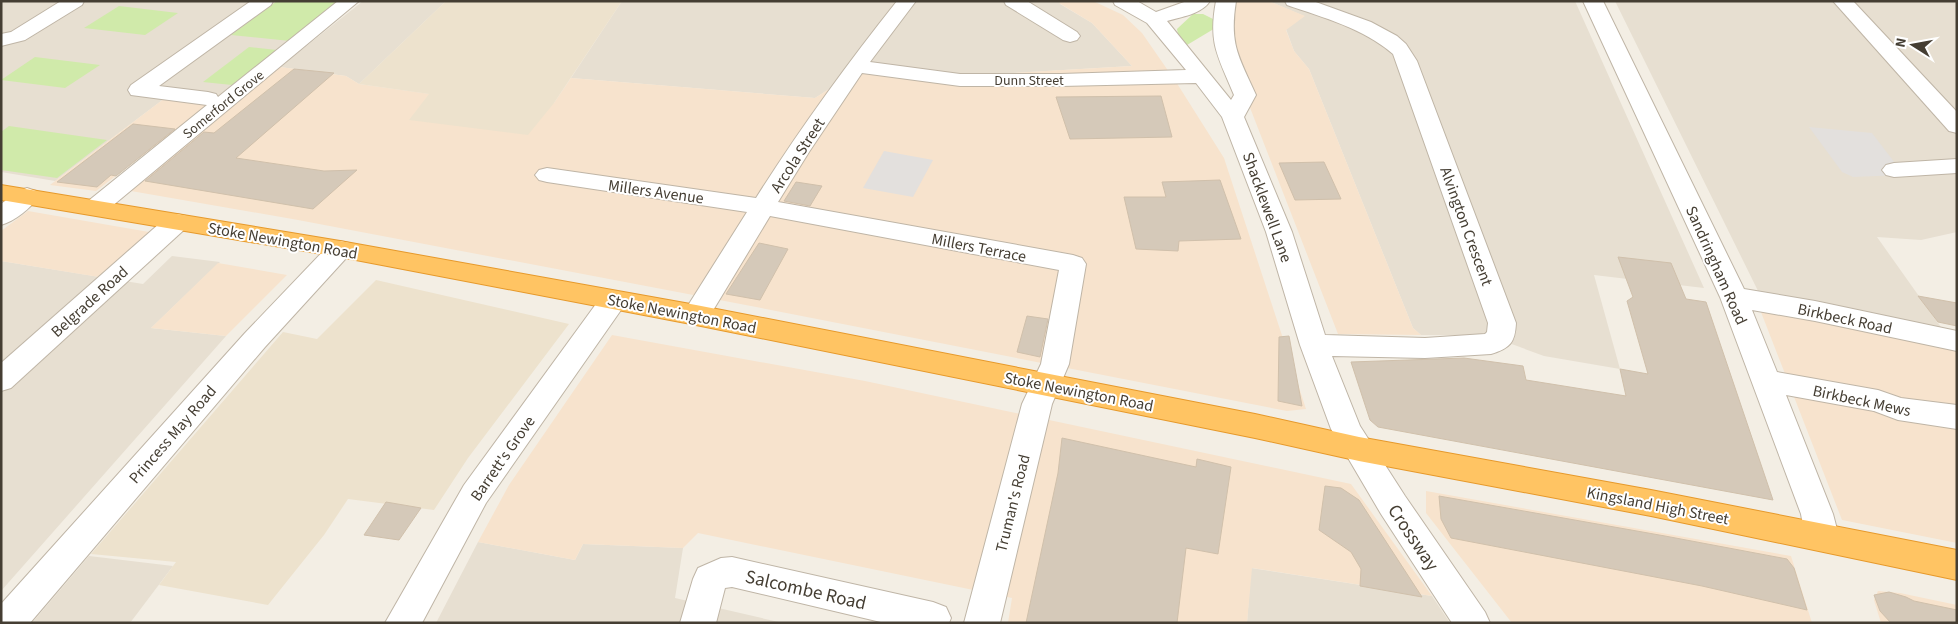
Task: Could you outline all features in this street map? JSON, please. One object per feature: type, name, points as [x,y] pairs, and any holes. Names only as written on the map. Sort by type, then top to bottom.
[{"type":"highway","name":"Stoke Newington Road","points":[[1,192],[340,249],[696,315],[1359,448]]},
{"type":"highway","name":"Kingsland High Street","points":[[1359,448],[1822,537],[1957,565]]},
{"type":"street","points":[[1,40],[18,36],[76,1]]},
{"type":"street","name":"Somerford Grove","points":[[208,99],[139,90],[264,1]]},
{"type":"street","name":"Somerford Grove","points":[[96,207],[350,1]]},
{"type":"street","name":"Arcola Street","points":[[696,315],[797,152],[856,66],[907,1]]},
{"type":"street","points":[[1014,1],[1070,36]]},
{"type":"street","points":[[1033,12],[1052,1]]},
{"type":"street","name":"Shacklewell Lane","points":[[1122,1],[1154,19],[1202,76],[1233,117],[1279,232],[1314,345],[1346,429],[1359,448]]},
{"type":"street","points":[[1154,19],[1187,9],[1201,1]]},
{"type":"street","points":[[1226,1],[1222,24],[1224,47],[1245,95],[1233,117]]},
{"type":"street","name":"Alvington Crescent","points":[[1294,1],[1370,29],[1400,48],[1407,61],[1502,323],[1501,337],[1491,344],[1424,348],[1314,345]]},
{"type":"street","name":"Sandringham Road","points":[[1593,1],[1732,293],[1817,514],[1822,537]]},
{"type":"street","points":[[1842,1],[1957,126]]},
{"type":"street","name":"Dunn Street","points":[[856,66],[960,80],[1061,80],[1202,76]]},
{"type":"street","points":[[1894,170],[1957,166]]},
{"type":"street","name":"Millers Avenue","points":[[547,175],[764,207]]},
{"type":"street","points":[[1,217],[28,196]]},
{"type":"street","name":"Millers Terrace","points":[[764,207],[1073,264],[1055,364],[1046,384]]},
{"type":"street","name":"Belgrade Road","points":[[1,380],[177,222]]},
{"type":"street","name":"Princess May Road","points":[[7,623],[255,340],[340,249]]},
{"type":"street","name":"Birkbeck Road","points":[[1732,293],[1957,341]]},
{"type":"street","name":"Barrett's Grove","points":[[403,623],[476,494],[614,300]]},
{"type":"street","name":"Birkbeck Mews","points":[[1766,381],[1878,401],[1898,408],[1957,416]]},
{"type":"street","name":"Truman's Road","points":[[982,623],[1036,404],[1046,384]]},
{"type":"street","name":"Crossway","points":[[1359,448],[1393,505],[1472,623]]},
{"type":"street","name":"Salcombe Road","points":[[698,623],[710,579],[721,573],[732,572],[933,618]]},
{"type":"shaded area","points":[[1,1],[341,1],[211,103],[165,98],[55,181],[1,172]]},
{"type":"shaded area","points":[[363,1],[446,1],[359,84],[346,76],[280,67]]},
{"type":"shaded area","points":[[446,1],[622,1],[554,103],[528,135],[409,120],[429,94],[359,84]]},
{"type":"shaded area","points":[[622,1],[1063,1],[1060,4],[1092,23],[1132,66],[961,76],[870,63],[815,98],[571,78]]},
{"type":"shaded area","points":[[1063,1],[1093,1],[1123,15],[1142,33],[1178,85],[1224,158],[1306,409],[1287,411],[751,306],[298,220],[131,191],[280,67],[346,76],[359,84],[430,94],[410,120],[554,103],[571,78],[815,98],[870,63],[961,76],[1132,66],[1092,23],[1059,3]]},
{"type":"shaded area","points":[[1230,1],[1269,1],[1305,16],[1286,30],[1294,51],[1309,69],[1413,328],[1421,335],[1338,334],[1228,51]]},
{"type":"shaded area","points":[[1269,1],[1575,1],[1704,288],[1594,275],[1620,369],[1544,356],[1487,335],[1421,335],[1413,328],[1309,69],[1294,51],[1286,29],[1304,16]]},
{"type":"shaded area","points":[[1615,1],[1957,1],[1957,232],[1921,240],[1877,237],[1943,330],[1761,297]]},
{"type":"shaded area","points":[[165,98],[211,103],[96,191],[50,185]]},
{"type":"shaded area","points":[[1809,127],[1872,133],[1902,175],[1853,177],[1842,172]]},
{"type":"shaded area","points":[[884,151],[933,160],[913,197],[863,188]]},
{"type":"shaded area","points":[[28,211],[149,232],[99,277],[1,261],[1,231]]},
{"type":"shaded area","points":[[172,256],[220,262],[151,328],[226,336],[1,591],[1,261],[143,284]]},
{"type":"shaded area","points":[[218,263],[287,275],[226,336],[151,328]]},
{"type":"shaded area","points":[[376,280],[569,324],[468,458],[434,510],[348,499],[324,535],[268,605],[159,585],[176,562],[91,554],[283,332],[317,339]]},
{"type":"shaded area","points":[[1759,307],[1957,346],[1957,543],[1842,520]]},
{"type":"shaded area","points":[[612,335],[865,381],[1351,484],[1432,596],[1252,568],[1247,623],[1008,623],[1012,598],[698,533],[683,548],[583,544],[575,560],[478,542],[509,485]]},
{"type":"shaded area","points":[[1426,491],[1791,556],[1812,623],[1512,623],[1426,513]]},
{"type":"shaded area","points":[[478,542],[575,560],[583,544],[683,548],[675,598],[783,623],[436,623]]},
{"type":"shaded area","points":[[89,556],[173,566],[130,623],[32,623]]},
{"type":"shaded area","points":[[1251,568],[1432,596],[1450,623],[1247,623]]},
{"type":"shaded area","points":[[1878,591],[1900,593],[1957,605],[1957,623],[1881,623],[1874,600]]},
{"type":"green space","points":[[277,1],[341,1],[290,41],[231,35]]},
{"type":"green space","points":[[119,6],[178,13],[145,35],[84,28]]},
{"type":"green space","points":[[1193,14],[1203,14],[1217,21],[1217,27],[1187,45],[1178,34],[1177,29]]},
{"type":"green space","points":[[249,47],[277,50],[232,85],[203,82]]},
{"type":"green space","points":[[35,57],[100,65],[65,88],[1,80]]},
{"type":"green space","points":[[9,126],[107,140],[57,178],[1,170],[1,132]]},
{"type":"building","points":[[294,69],[334,73],[236,158],[324,171],[357,170],[313,209],[145,181],[204,132],[214,133]]},
{"type":"building","points":[[1161,96],[1172,137],[1070,139],[1056,97]]},
{"type":"building","points":[[133,124],[175,129],[116,176],[111,175],[97,187],[57,182]]},
{"type":"building","points":[[1324,162],[1341,199],[1295,200],[1279,163]]},
{"type":"building","points":[[1220,180],[1241,239],[1179,241],[1178,251],[1136,249],[1124,197],[1166,197],[1162,182]]},
{"type":"building","points":[[796,182],[822,186],[810,206],[784,201]]},
{"type":"building","points":[[759,243],[788,249],[760,300],[726,294]]},
{"type":"building","points":[[1618,257],[1671,263],[1686,299],[1706,302],[1773,500],[1378,427],[1370,420],[1351,362],[1464,358],[1523,366],[1526,380],[1626,396],[1620,369],[1648,374],[1627,301],[1633,297]]},
{"type":"building","points":[[1918,296],[1957,303],[1957,326],[1938,322]]},
{"type":"building","points":[[1027,316],[1048,319],[1040,357],[1017,352]]},
{"type":"building","points":[[1289,336],[1302,406],[1278,401],[1279,337]]},
{"type":"building","points":[[1062,438],[1196,467],[1197,459],[1231,467],[1218,554],[1186,548],[1177,623],[1026,623],[1058,473]]},
{"type":"building","points":[[1325,486],[1341,488],[1359,500],[1422,597],[1360,586],[1361,569],[1351,552],[1319,530]]},
{"type":"building","points":[[1439,496],[1787,559],[1794,568],[1807,610],[1702,586],[1451,538],[1441,519]]},
{"type":"building","points":[[386,502],[421,508],[399,540],[364,535]]},
{"type":"building","points":[[1889,592],[1914,601],[1957,610],[1957,623],[1891,623],[1880,611],[1874,595]]}]
